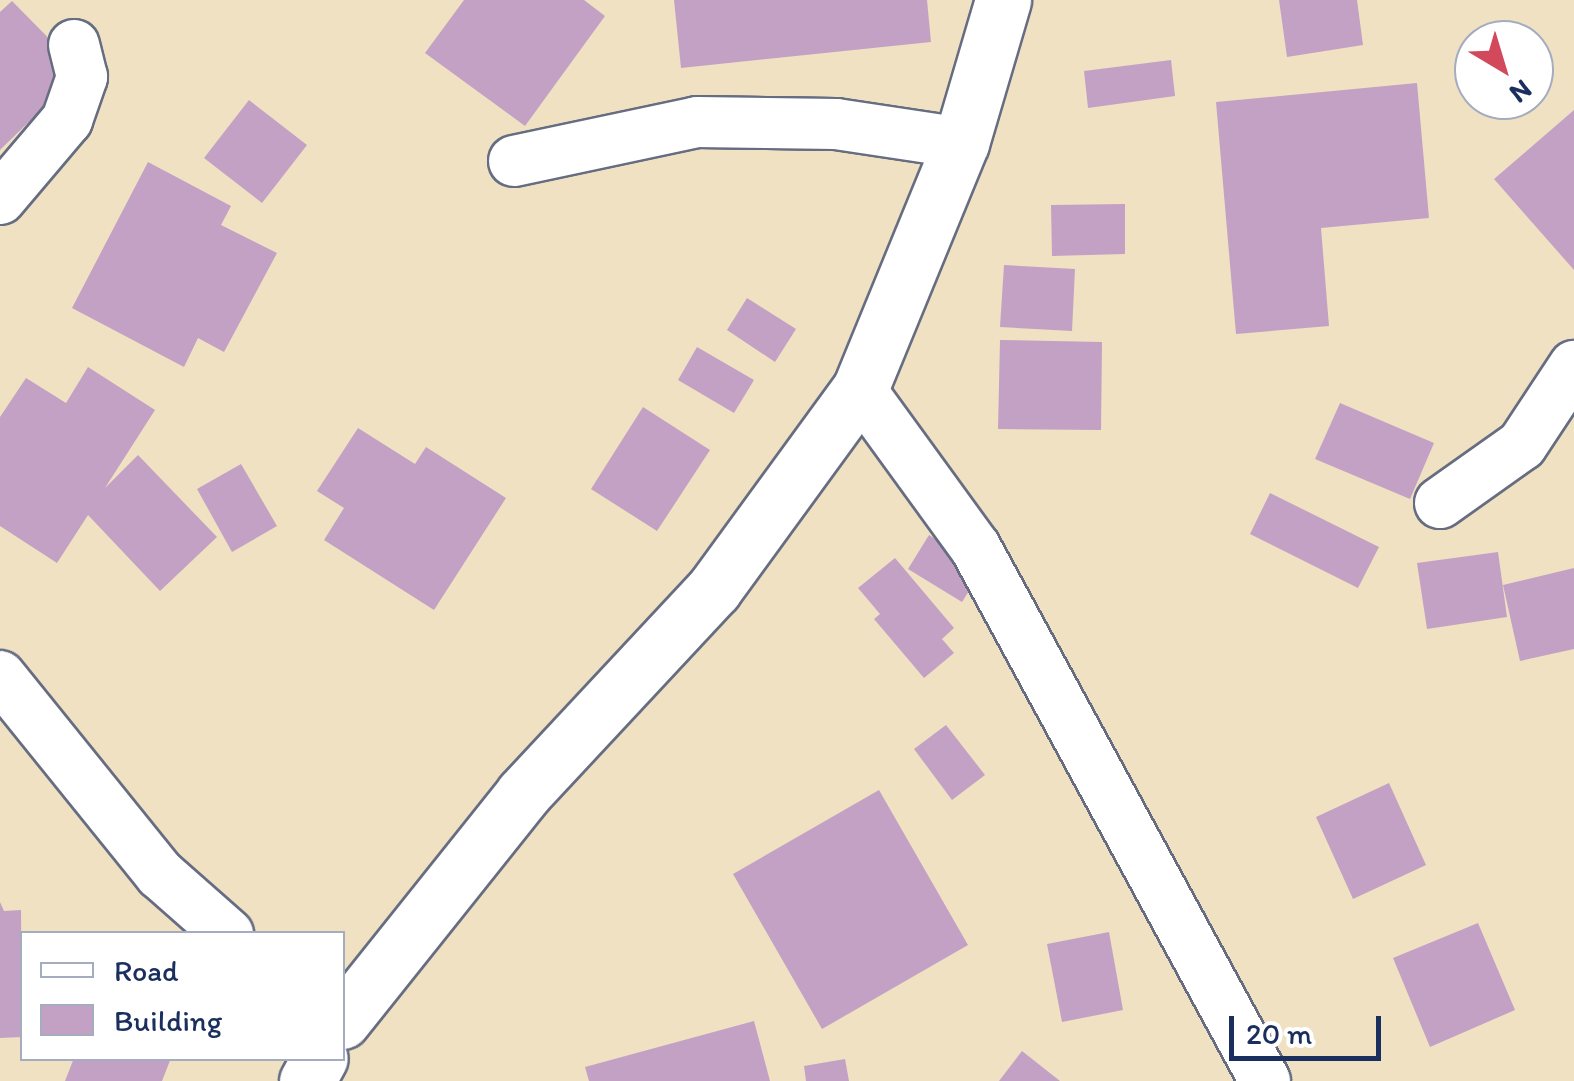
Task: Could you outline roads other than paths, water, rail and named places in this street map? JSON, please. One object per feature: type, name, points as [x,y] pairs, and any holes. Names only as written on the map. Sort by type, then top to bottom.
[{"type":"main road","points":[[345,1011],[523,794],[714,589],[860,389],[961,143],[1003,0]]},
{"type":"street","points":[[0,199],[67,120],[82,77],[74,45]]},
{"type":"street","points":[[514,161],[697,122],[836,124],[961,143]]},
{"type":"street","points":[[1440,502],[1522,445],[1574,366]]},
{"type":"street","points":[[860,389],[974,547],[1265,1081]]},
{"type":"street","points":[[0,676],[160,874],[225,931]]}]
